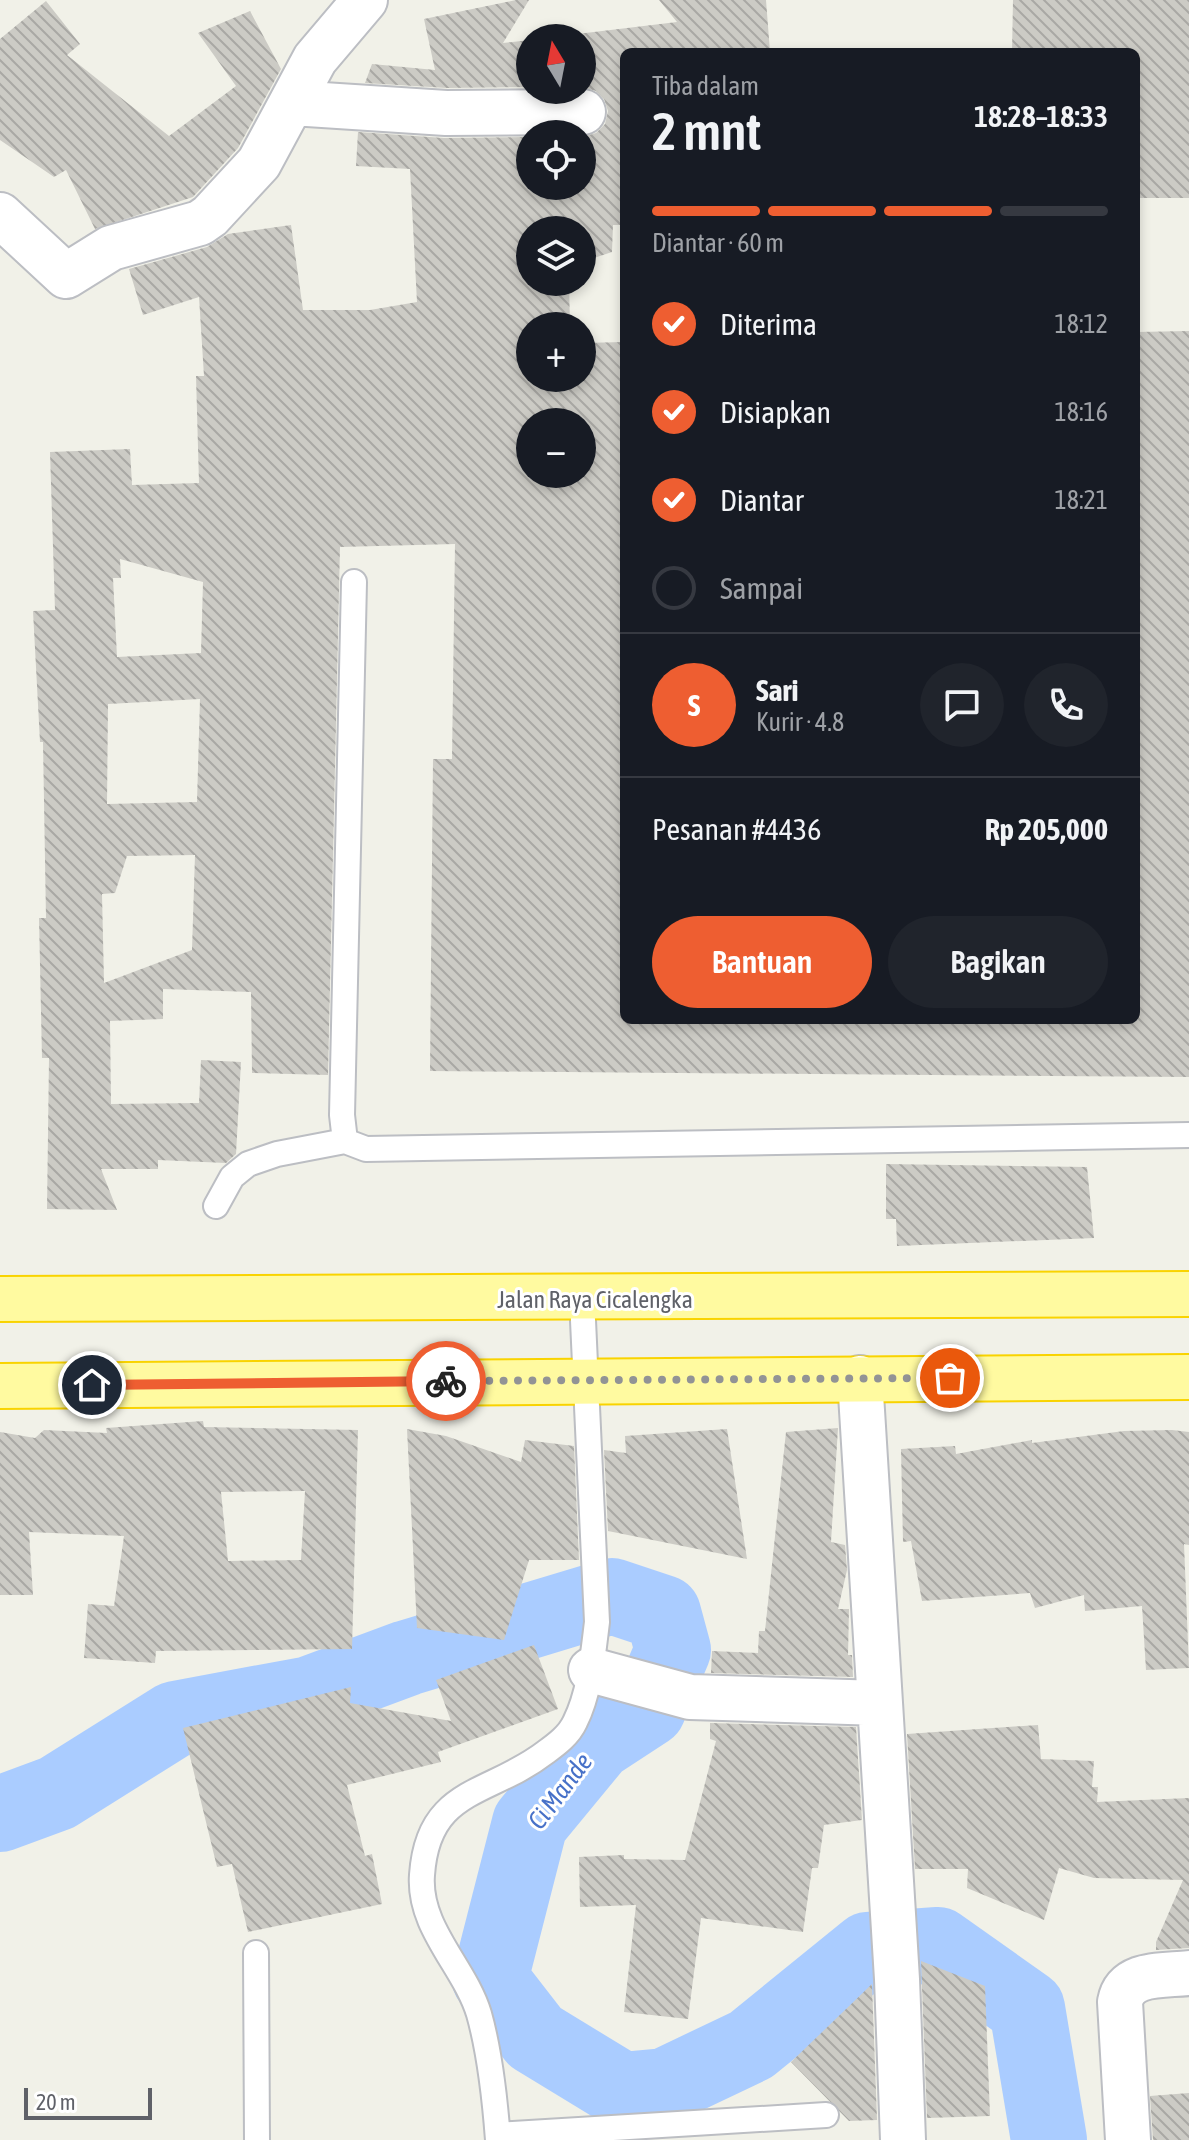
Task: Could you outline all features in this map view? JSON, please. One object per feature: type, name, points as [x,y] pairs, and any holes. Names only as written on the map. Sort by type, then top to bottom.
[{"type":"highway","name":"Jalan Raya Cicalengka","points":[[0,1299],[582,1299],[1189,1294]]},
{"type":"highway","points":[[0,1386],[1189,1377]]},
{"type":"street","points":[[0,215],[70,276],[111,248],[200,223],[259,163],[315,59],[365,0]]},
{"type":"street","points":[[292,103],[446,113],[583,112]]},
{"type":"street","points":[[860,1378],[897,1979],[903,2140]]},
{"type":"street","points":[[591,1670],[690,1697],[880,1703]]},
{"type":"street","points":[[1128,2140],[1120,2002],[1123,1988],[1133,1979],[1189,1973]]},
{"type":"lane","points":[[345,1141],[343,1099],[354,582]]},
{"type":"lane","points":[[216,1206],[232,1177],[248,1164],[277,1154],[345,1141],[366,1149],[1189,1135]]},
{"type":"lane","points":[[582,1299],[597,1622],[591,1670],[575,1723],[560,1741],[526,1768],[447,1806],[425,1842],[421,1879],[431,1923],[478,2012],[498,2138],[826,2115]]},
{"type":"lane","points":[[256,1953],[257,2140]]},
{"type":"building","points":[[529,0],[503,43],[516,42],[516,87],[447,88],[365,83],[372,64],[435,70],[424,19]]},
{"type":"building","points":[[659,0],[766,0],[770,48],[620,48],[620,225],[613,225],[612,252],[596,257],[596,216],[516,216],[516,296],[569,296],[570,312],[516,312],[516,392],[596,392],[596,343],[620,342],[620,1024],[1140,1024],[1140,332],[1189,331],[1189,1077],[430,1071],[433,759],[452,759],[455,544],[340,547],[328,1075],[252,1073],[251,992],[163,989],[163,1019],[110,1021],[111,1104],[199,1103],[201,1060],[241,1062],[236,1154],[226,1163],[158,1160],[158,1169],[101,1169],[117,1210],[47,1209],[49,1058],[42,1058],[39,918],[46,918],[43,742],[40,742],[33,611],[55,610],[50,452],[130,449],[132,485],[199,483],[196,376],[204,376],[199,297],[143,315],[129,269],[207,247],[228,234],[291,225],[303,310],[370,310],[417,302],[410,169],[356,166],[358,132],[444,138],[516,137],[516,200],[596,200],[596,133],[605,124],[608,111],[604,99],[596,91],[596,32],[677,22]],"holes":[[[120,559],[203,582],[201,653],[117,657],[113,578],[121,578]],[[200,699],[197,802],[107,804],[108,704]],[[195,855],[192,950],[104,983],[102,894],[115,893],[127,856]]]},
{"type":"building","points":[[1013,0],[1189,0],[1189,198],[1140,198],[1140,48],[1012,48]]},
{"type":"building","points":[[46,1],[80,44],[67,55],[169,136],[236,86],[198,33],[250,11],[281,69],[238,148],[193,197],[95,229],[66,170],[54,177],[0,140],[0,39]]},
{"type":"building","points":[[886,1164],[1087,1167],[1094,1238],[897,1246],[896,1219],[886,1219]]},
{"type":"building","points":[[203,1421],[204,1427],[358,1430],[352,1649],[156,1651],[155,1663],[84,1658],[88,1604],[114,1606],[124,1536],[29,1532],[33,1595],[0,1595],[0,1432],[35,1438],[44,1430],[107,1433],[106,1428]],"holes":[[[305,1491],[301,1560],[228,1561],[221,1492]]]},
{"type":"building","points":[[838,1428],[831,1542],[845,1545],[847,1570],[838,1609],[849,1609],[848,1655],[852,1655],[853,1677],[711,1673],[712,1651],[758,1653],[759,1631],[765,1631],[786,1432]]},
{"type":"building","points":[[407,1429],[446,1436],[521,1462],[525,1440],[574,1446],[579,1560],[529,1560],[504,1640],[417,1628]]},
{"type":"building","points":[[727,1429],[747,1559],[608,1531],[604,1450],[626,1453],[625,1436]]},
{"type":"building","points":[[1124,1431],[1189,1432],[1189,1545],[1184,1544],[1189,1668],[1146,1670],[1142,1606],[1085,1611],[1084,1595],[1035,1608],[1030,1593],[922,1601],[911,1541],[903,1542],[901,1449],[955,1446],[956,1454],[1032,1440],[1032,1443]]},
{"type":"building","points":[[534,1645],[558,1709],[438,1752],[441,1762],[347,1785],[365,1856],[372,1854],[382,1904],[248,1932],[232,1864],[217,1867],[183,1728],[351,1687],[350,1703],[451,1721],[436,1680]]},
{"type":"building","points":[[710,1723],[856,1727],[862,1820],[824,1825],[818,1868],[812,1868],[803,1932],[701,1918],[688,2019],[624,2012],[636,1905],[580,1907],[579,1857],[624,1855],[624,1859],[685,1860],[716,1741],[710,1739]]},
{"type":"building","points":[[1038,1725],[1041,1759],[1094,1761],[1092,1787],[1098,1787],[1097,1802],[1189,1798],[1189,1948],[1156,1950],[1156,1942],[1183,1880],[1094,1878],[1059,1868],[1044,1920],[967,1888],[968,1869],[915,1869],[907,1734]]},
{"type":"building","points":[[921,1961],[985,1986],[990,2116],[927,2118]]},
{"type":"building","points":[[872,1984],[877,2120],[849,2121],[791,2062]]},
{"type":"building","points":[[1189,2093],[1189,2140],[1153,2140],[1150,2096]]},
{"type":"waterway","name":"Ci Mande","points":[[0,1814],[57,1793],[175,1719],[310,1694],[407,1658],[612,1596],[663,1613],[673,1650],[648,1709],[596,1743],[530,1823],[490,1979],[535,2037],[622,2090],[665,2086],[751,2045],[868,1950],[938,1945],[1027,2008],[1049,2140]]},
{"type":"way so far","points":[[446,1381],[950,1378]]},
{"type":"route","points":[[92,1385],[446,1381]]}]
